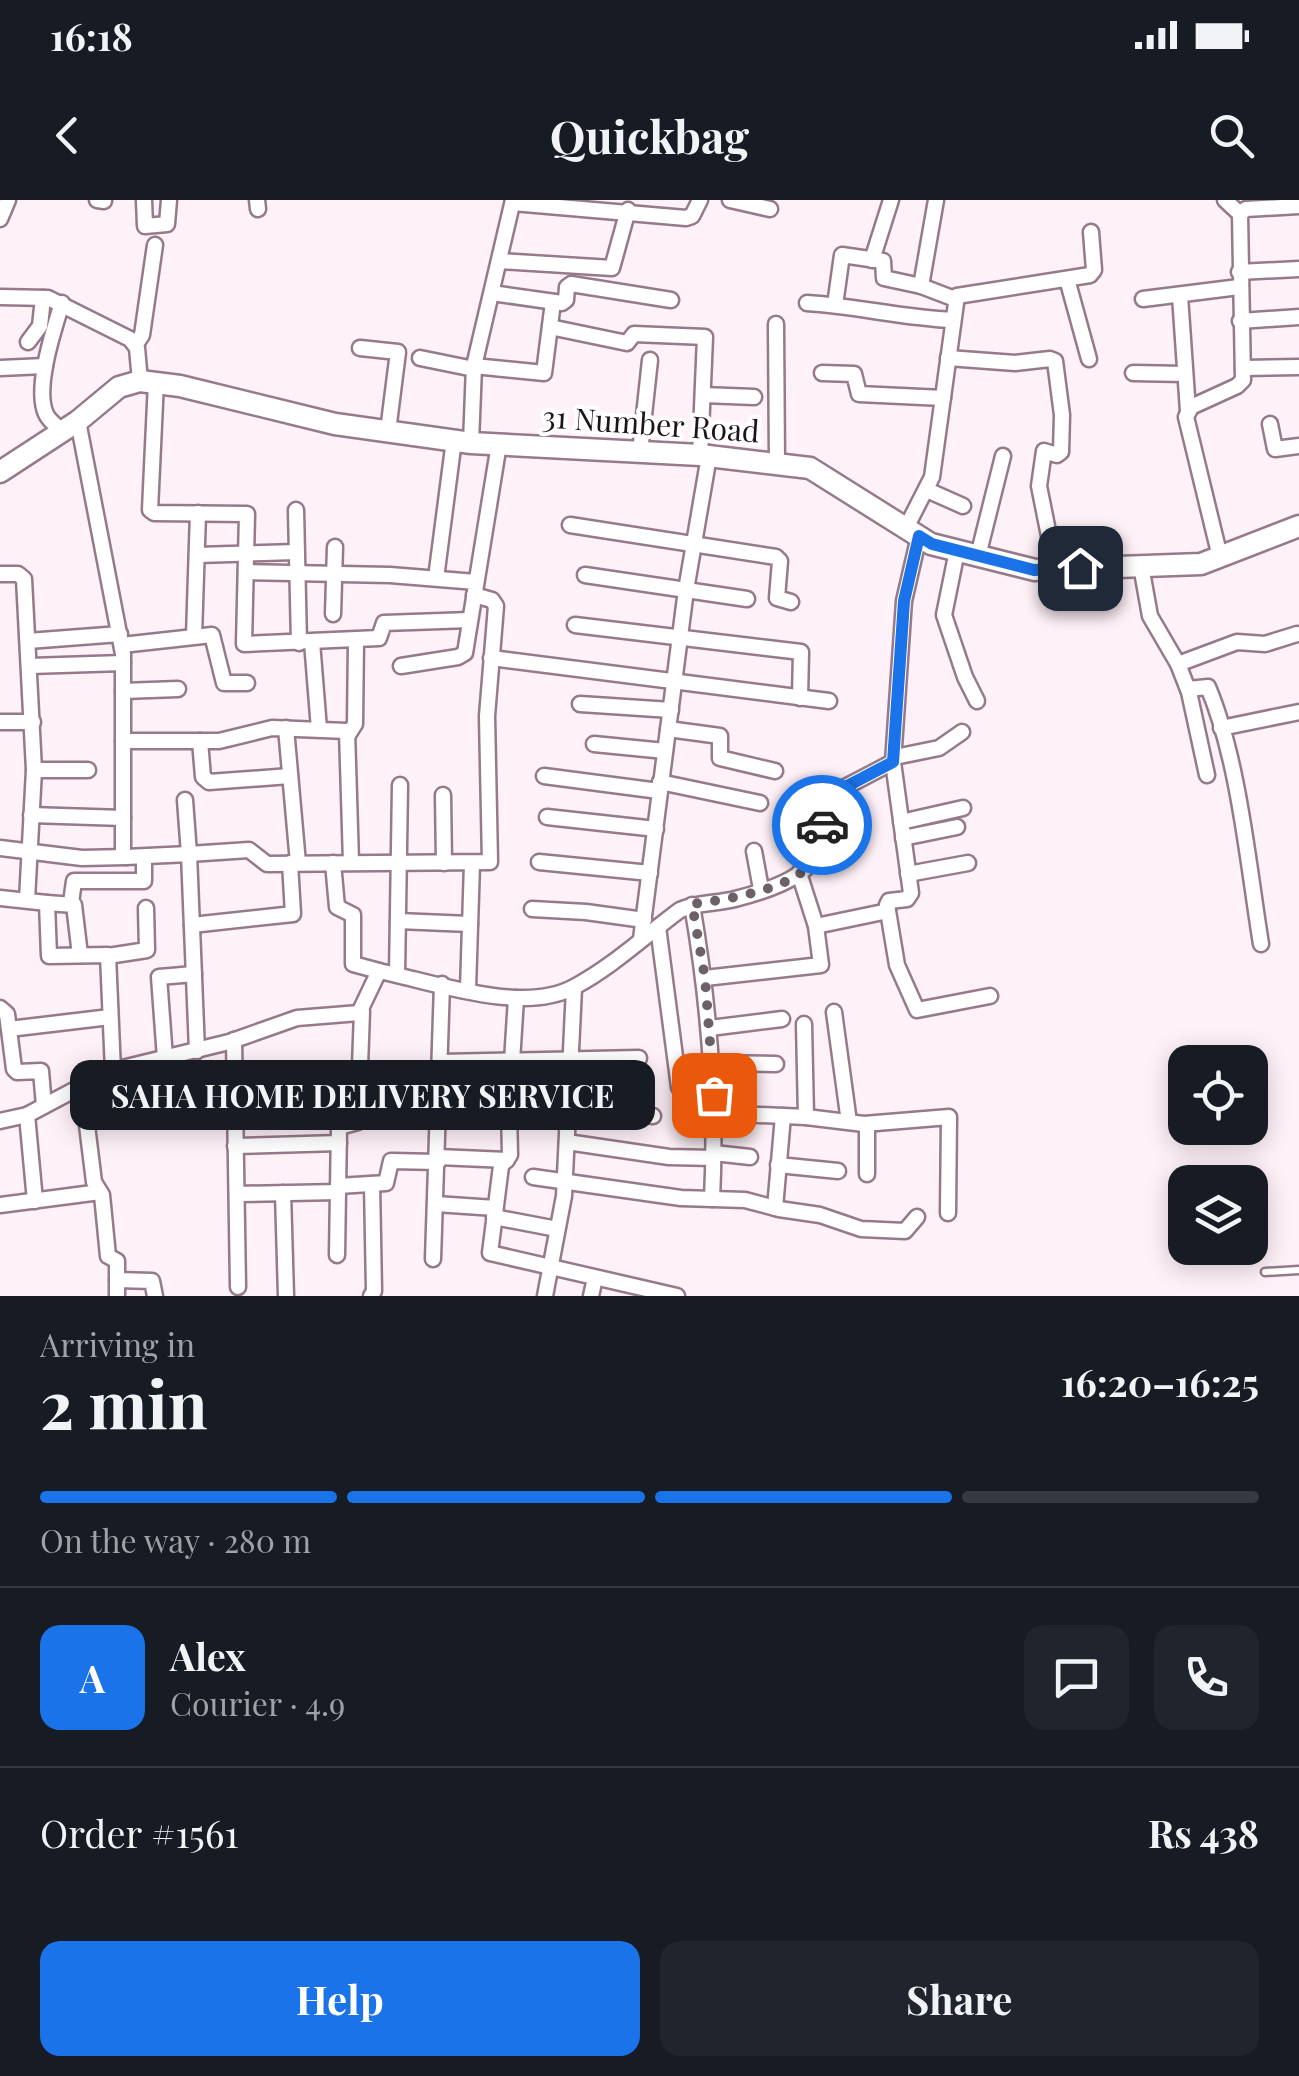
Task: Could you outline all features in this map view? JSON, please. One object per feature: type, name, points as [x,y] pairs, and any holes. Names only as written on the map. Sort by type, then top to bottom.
[{"type":"main road","name":"31 Number Road","points":[[148,382],[314,420],[462,442],[704,455],[810,468],[932,544],[1034,570],[1202,564],[1299,526]]},
{"type":"main road","points":[[0,472],[70,426],[119,387],[148,382]]},
{"type":"street","points":[[0,219],[8,200]]},
{"type":"street","points":[[97,200],[104,200]]},
{"type":"street","points":[[144,200],[145,226],[167,224],[168,200]]},
{"type":"street","points":[[436,578],[474,368],[513,201],[689,218],[700,200]]},
{"type":"street","points":[[730,200],[770,209]]},
{"type":"street","points":[[872,260],[892,200]]},
{"type":"street","points":[[922,286],[936,200]]},
{"type":"street","points":[[1226,200],[1240,214]]},
{"type":"street","points":[[1188,412],[1190,407],[1240,384],[1240,214],[1246,208],[1299,206]]},
{"type":"street","points":[[499,261],[612,268],[628,210]]},
{"type":"street","points":[[990,996],[916,1009],[897,965],[888,911],[889,901],[910,897],[894,759],[912,532],[927,490],[955,299],[960,294],[1093,274],[1091,232]]},
{"type":"street","points":[[136,344],[142,335],[155,244]]},
{"type":"street","points":[[835,305],[840,256],[885,262],[884,278],[922,286],[955,299]]},
{"type":"street","points":[[1143,299],[1180,296],[1239,280],[1299,270]]},
{"type":"street","points":[[1067,279],[1089,359]]},
{"type":"street","points":[[492,293],[565,302],[567,286],[571,284],[671,300]]},
{"type":"street","points":[[1180,296],[1188,412],[1200,484],[1220,557]]},
{"type":"street","points":[[0,297],[43,298],[62,303],[136,344],[148,382],[150,510],[247,514],[244,644],[380,638],[384,623],[470,620]]},
{"type":"street","points":[[28,342],[40,326],[43,298]]},
{"type":"street","points":[[420,358],[474,368],[544,373],[553,302]]},
{"type":"street","points":[[62,303],[45,366],[45,412],[70,426],[121,640],[122,853],[126,857]]},
{"type":"street","points":[[807,303],[953,320]]},
{"type":"street","points":[[1240,321],[1299,317]]},
{"type":"street","points":[[776,324],[777,464]]},
{"type":"street","points":[[550,327],[627,343],[634,334],[705,337],[704,455],[660,786],[650,873],[650,923],[680,1087],[682,1092],[714,1095]]},
{"type":"street","points":[[360,348],[398,352],[388,431]]},
{"type":"street","points":[[948,358],[991,363],[1050,358],[1055,362],[1062,415],[1061,452],[1057,455],[1044,451],[1039,486],[1049,532],[1049,570]]},
{"type":"street","points":[[640,452],[650,360]]},
{"type":"street","points":[[0,368],[45,366]]},
{"type":"street","points":[[1243,368],[1299,366]]},
{"type":"street","points":[[822,372],[854,374],[859,394],[942,398]]},
{"type":"street","points":[[1132,373],[1185,374]]},
{"type":"street","points":[[703,395],[754,397]]},
{"type":"street","points":[[1270,424],[1275,449],[1299,446]]},
{"type":"street","points":[[402,666],[462,656],[499,444]]},
{"type":"street","points":[[977,701],[964,677],[944,615],[1003,456]]},
{"type":"street","points":[[927,490],[962,506]]},
{"type":"street","points":[[296,510],[296,572],[320,729]]},
{"type":"street","points":[[194,636],[198,514]]},
{"type":"street","points":[[570,525],[779,558],[777,598],[791,602]]},
{"type":"street","points":[[333,614],[335,548]]},
{"type":"street","points":[[196,555],[296,552]]},
{"type":"street","points":[[1140,566],[1150,616],[1188,689],[1207,774]]},
{"type":"street","points":[[0,848],[82,858],[249,850],[264,863],[491,861],[487,716],[496,606],[492,600],[475,589],[436,578],[247,572]]},
{"type":"street","points":[[0,574],[23,576],[34,770],[28,900]]},
{"type":"street","points":[[585,574],[748,599]]},
{"type":"street","points":[[576,625],[803,653],[800,698]]},
{"type":"street","points":[[28,641],[209,634],[214,637],[224,682],[248,683]]},
{"type":"street","points":[[1178,664],[1236,642],[1264,644],[1297,634]]},
{"type":"street","points":[[351,862],[348,734],[354,724],[356,640]]},
{"type":"street","points":[[491,658],[830,701]]},
{"type":"street","points":[[30,666],[123,663]]},
{"type":"street","points":[[1188,689],[1210,688],[1242,828],[1261,944]]},
{"type":"street","points":[[123,691],[178,689]]},
{"type":"street","points":[[580,704],[671,710]]},
{"type":"street","points":[[1221,728],[1299,712]]},
{"type":"street","points":[[0,722],[33,722]]},
{"type":"street","points":[[123,741],[219,742],[266,728],[344,730],[348,734]]},
{"type":"street","points":[[192,925],[294,914],[286,728]]},
{"type":"street","points":[[668,730],[720,736],[720,758],[775,771]]},
{"type":"street","points":[[532,909],[586,912],[650,923],[692,904],[735,899],[761,890],[809,868],[818,853],[830,795],[894,759],[939,748],[962,732]]},
{"type":"street","points":[[200,741],[203,776],[209,782],[290,776]]},
{"type":"street","points":[[594,744],[665,752]]},
{"type":"street","points":[[34,770],[88,770]]},
{"type":"street","points":[[544,776],[660,786],[760,803]]},
{"type":"street","points":[[398,975],[400,784]]},
{"type":"street","points":[[444,794],[444,863]]},
{"type":"street","points":[[185,800],[198,1051]]},
{"type":"street","points":[[901,822],[964,808]]},
{"type":"street","points":[[31,815],[123,818]]},
{"type":"street","points":[[546,817],[656,828]]},
{"type":"street","points":[[903,838],[957,827]]},
{"type":"street","points":[[754,851],[761,890]]},
{"type":"street","points":[[80,955],[75,908],[71,903],[74,881],[144,881],[144,856]]},
{"type":"street","points":[[539,862],[650,873]]},
{"type":"street","points":[[334,863],[337,908],[353,915],[353,964],[468,990],[516,998],[549,996],[574,988],[641,939],[650,923]]},
{"type":"street","points":[[468,990],[472,864]]},
{"type":"street","points":[[908,874],[968,864]]},
{"type":"street","points":[[705,978],[821,964],[816,926],[798,874]]},
{"type":"street","points":[[0,898],[71,903]]},
{"type":"street","points":[[46,903],[48,954],[52,956],[108,956],[146,950],[146,908]]},
{"type":"street","points":[[692,904],[710,1028],[715,1113],[712,1199]]},
{"type":"street","points":[[816,926],[888,911]]},
{"type":"street","points":[[398,921],[470,924]]},
{"type":"street","points":[[108,956],[113,1071]]},
{"type":"street","points":[[337,1255],[340,1124],[358,1122],[362,1011],[379,971]]},
{"type":"street","points":[[164,1058],[158,977],[194,974]]},
{"type":"street","points":[[433,1259],[442,984]]},
{"type":"street","points":[[544,1296],[565,1182],[574,988]]},
{"type":"street","points":[[516,998],[510,1156],[501,1166],[489,1250],[492,1255],[594,1278],[630,1291],[677,1296]]},
{"type":"street","points":[[0,1008],[7,1014],[6,1037],[15,1072],[40,1071],[44,1106]]},
{"type":"street","points":[[0,1121],[27,1115],[113,1071],[198,1051],[296,1018],[362,1011]]},
{"type":"street","points":[[834,1012],[849,1122]]},
{"type":"street","points":[[6,1037],[110,1018]]},
{"type":"street","points":[[710,1028],[782,1019]]},
{"type":"street","points":[[804,1024],[806,1117]]},
{"type":"street","points":[[234,1040],[238,1287]]},
{"type":"street","points":[[442,1062],[639,1058]]},
{"type":"street","points":[[712,1063],[776,1064]]},
{"type":"street","points":[[82,1085],[94,1182],[100,1192],[108,1256],[117,1261],[117,1288],[152,1281],[155,1296]]},
{"type":"street","points":[[568,1105],[654,1116]]},
{"type":"street","points":[[715,1113],[867,1124],[949,1117],[948,1213]]},
{"type":"street","points":[[27,1115],[34,1201]]},
{"type":"street","points":[[775,1208],[782,1116]]},
{"type":"street","points":[[866,1174],[867,1124]]},
{"type":"street","points":[[567,1142],[669,1157],[750,1157]]},
{"type":"street","points":[[235,1146],[339,1144]]},
{"type":"street","points":[[237,1194],[389,1182],[391,1161],[507,1160]]},
{"type":"street","points":[[778,1166],[838,1171]]},
{"type":"street","points":[[533,1177],[681,1198],[745,1200],[820,1215],[861,1228],[902,1232],[917,1217]]},
{"type":"street","points":[[371,1296],[372,1184]]},
{"type":"street","points":[[0,1205],[100,1192]]},
{"type":"street","points":[[283,1193],[286,1296]]},
{"type":"street","points":[[436,1204],[557,1229]]},
{"type":"street","points":[[591,1296],[594,1278]]},
{"type":"lane","points":[[1265,1272],[1299,1270]]},
{"type":"way so far","points":[[714,1095],[705,978],[692,904],[735,899],[809,868],[818,853],[822,825]]},
{"type":"place","name":"SAHA HOME DELIVERY SERVICE","points":[[714,1095]]},
{"type":"route","points":[[822,825],[830,795],[893,762],[904,601],[919,536],[932,544],[1034,570],[1080,568]]}]
